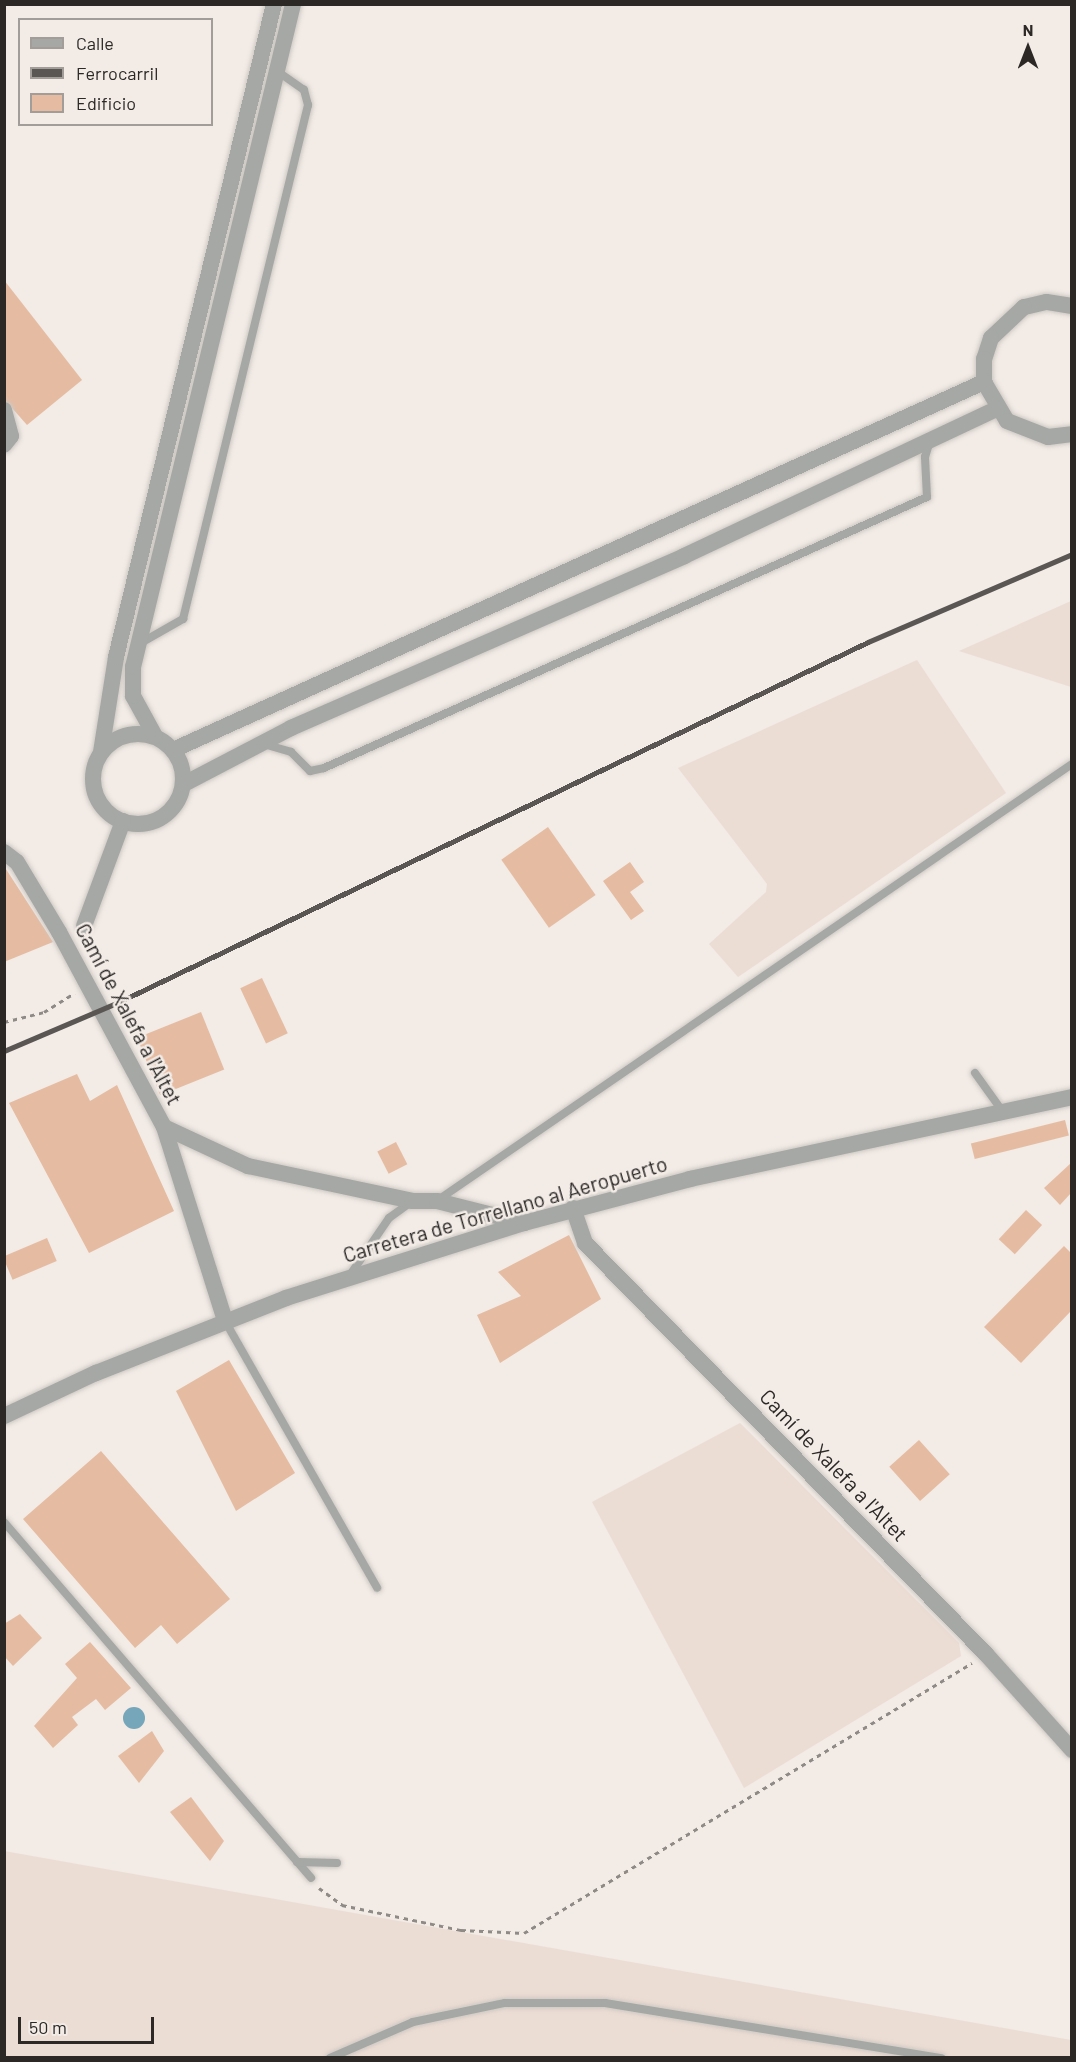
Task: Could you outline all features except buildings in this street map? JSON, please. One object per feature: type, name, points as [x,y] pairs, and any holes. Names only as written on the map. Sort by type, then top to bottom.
[{"type":"street","points":[[274,4],[116,657],[101,752],[94,765],[96,795],[103,808],[123,821],[158,820],[171,811],[184,784],[258,745],[997,409]]},
{"type":"street","points":[[184,784],[173,750],[155,736],[133,696],[138,644],[293,4]]},
{"type":"street","points":[[1071,306],[1046,302],[1005,320],[991,338],[984,382],[997,409],[1027,433],[1071,434]]},
{"type":"street","points":[[173,750],[984,382]]},
{"type":"street","points":[[4,410],[11,436],[4,445]]},
{"type":"street","points":[[101,752],[126,735],[155,736]]},
{"type":"street","points":[[84,926],[123,821]]},
{"type":"street","name":"Camí de Xalefa a l'Altet","points":[[4,852],[17,862],[164,1127],[248,1166],[412,1201],[437,1201],[524,1223]]},
{"type":"street","name":"Carretera de Torrellano al Aeropuerto","points":[[4,1416],[225,1322],[348,1278],[573,1208],[1071,1098]]},
{"type":"street","points":[[164,1127],[225,1322]]},
{"type":"street","name":"Camí de Xalefa a l'Altet","points":[[573,1208],[585,1243],[986,1654],[1071,1750]]},
{"type":"lane","points":[[138,644],[183,619],[308,105],[304,90],[277,71]]},
{"type":"lane","points":[[258,745],[278,745],[310,771],[324,768],[896,512],[927,497],[925,457],[931,440]]},
{"type":"lane","points":[[437,1201],[1071,764]]},
{"type":"lane","points":[[975,1073],[1003,1112]]},
{"type":"lane","points":[[348,1278],[389,1218],[412,1201]]},
{"type":"lane","points":[[225,1322],[377,1588]]},
{"type":"lane","points":[[4,1522],[311,1878]]},
{"type":"lane","points":[[297,1862],[336,1863]]},
{"type":"lane","points":[[330,2058],[413,2022],[505,2003],[605,2003],[942,2058]]},
{"type":"path","points":[[4,1022],[44,1012],[86,986]]},
{"type":"path","points":[[311,1878],[342,1905],[461,1930],[524,1933],[986,1654]]},
{"type":"shaded area","points":[[1071,601],[1071,687],[959,651]]},
{"type":"shaded area","points":[[917,660],[1006,793],[738,977],[709,944],[766,892],[767,884],[678,768]]},
{"type":"shaded area","points":[[740,1423],[959,1643],[961,1656],[744,1788],[592,1502]]},
{"type":"shaded area","points":[[4,1851],[1071,2040],[1071,2057],[5,2057]]},
{"type":"water","points":[[134,1707],[142,1710],[145,1718],[142,1726],[134,1729],[126,1726],[123,1718],[126,1710]]},
{"type":"railway","points":[[4,1051],[119,1002],[868,642],[1072,554]]}]
